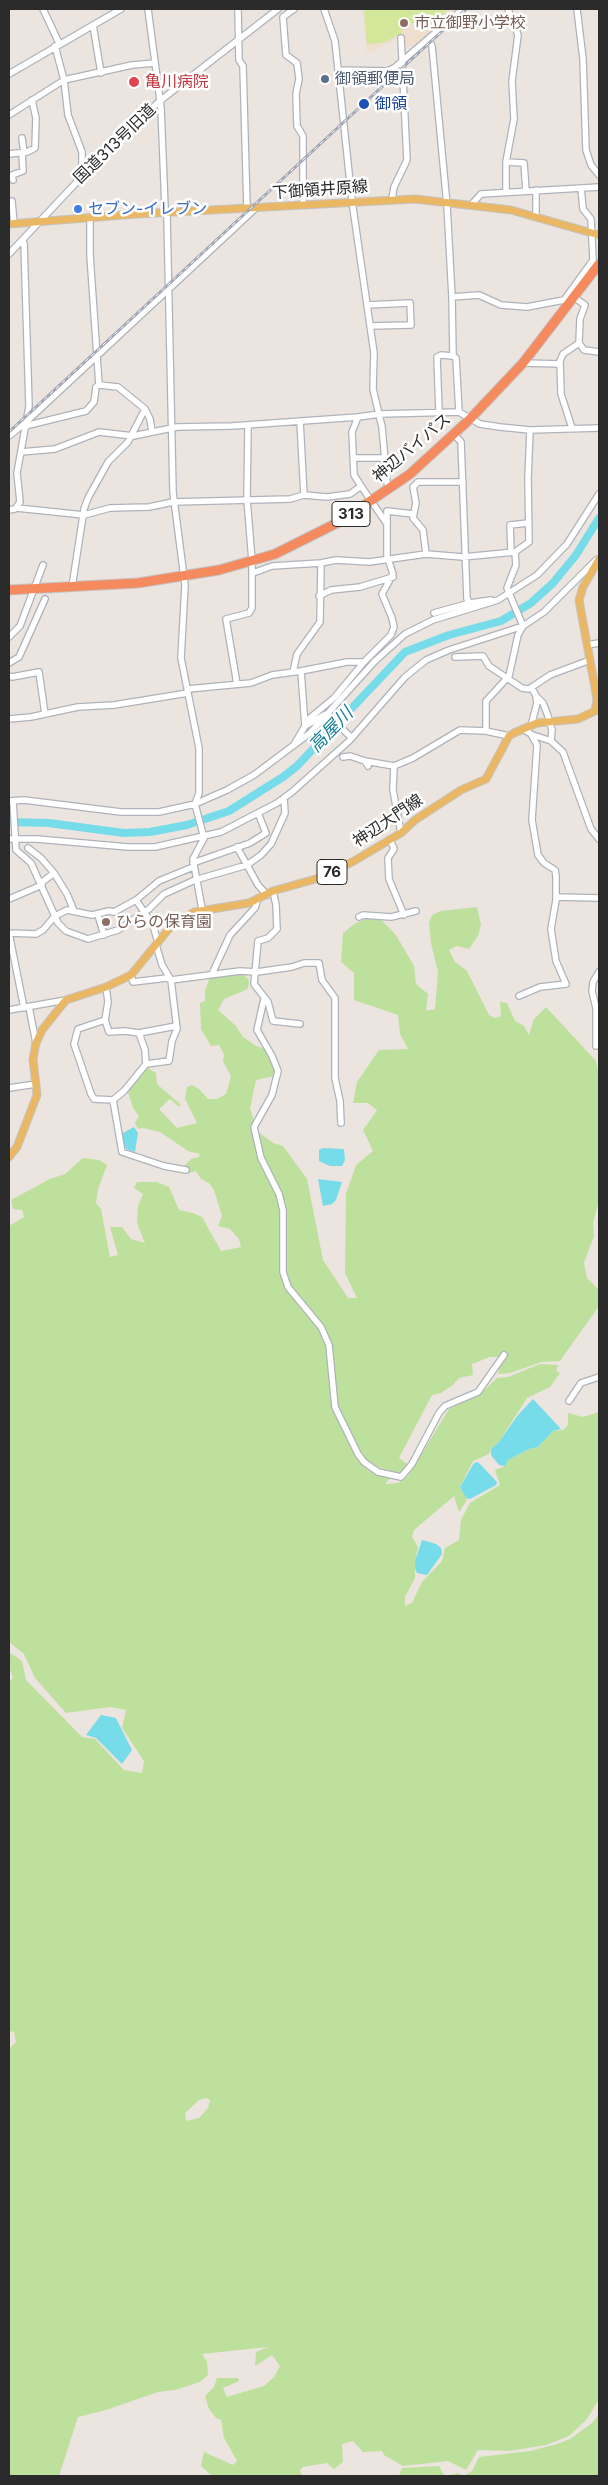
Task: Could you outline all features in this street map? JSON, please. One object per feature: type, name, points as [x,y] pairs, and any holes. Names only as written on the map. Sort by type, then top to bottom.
[{"type":"highway","name":"神辺バイパス","points":[[9,590],[138,583],[184,577],[252,561],[308,539],[371,501],[429,458],[523,363],[575,298],[582,282],[599,264]]},
{"type":"main road","name":"下御領井原線","points":[[11,224],[166,212],[392,199],[472,204],[536,216],[599,235]]},
{"type":"main road","points":[[509,736],[550,722],[578,719],[592,714],[598,709],[579,600],[583,587],[599,558]]},
{"type":"main road","name":"神辺大門線","points":[[66,1000],[106,987],[131,975],[172,925],[202,909],[249,903],[270,893],[319,878],[354,861],[401,833],[414,820],[461,790],[486,779],[509,736]]},
{"type":"main road","points":[[9,1157],[17,1146],[37,1095],[33,1059],[36,1043],[42,1030],[66,1000]]},
{"type":"street","points":[[43,9],[57,44],[68,115],[82,152],[82,175]]},
{"type":"street","points":[[9,74],[119,9]]},
{"type":"street","points":[[148,9],[161,100],[166,212],[173,502],[179,528],[184,577],[181,658],[200,761],[199,793],[195,805],[204,837],[194,855],[193,865],[202,909]]},
{"type":"street","points":[[238,9],[239,60],[243,66],[247,208]]},
{"type":"street","name":"国道313号旧道","points":[[9,254],[118,137],[161,100],[278,9]]},
{"type":"street","points":[[294,9],[283,16],[286,55],[297,63],[299,79],[296,94],[297,126],[303,136],[303,204]]},
{"type":"street","points":[[324,9],[334,32],[352,201],[374,353],[373,389],[380,414],[387,483],[390,488]]},
{"type":"street","points":[[338,70],[387,71],[403,63],[463,9]]},
{"type":"street","points":[[506,192],[506,162],[514,119],[512,81],[518,35],[508,9]]},
{"type":"street","points":[[577,9],[579,43],[583,58],[586,150],[591,165],[599,175]]},
{"type":"street","points":[[93,25],[101,73]]},
{"type":"street","points":[[392,199],[394,187],[407,160],[401,38]]},
{"type":"street","points":[[428,40],[432,46],[446,201],[452,297],[453,356],[456,358],[458,412]]},
{"type":"street","points":[[9,115],[64,80],[132,65],[155,63]]},
{"type":"street","points":[[9,154],[23,153],[36,148],[36,118],[32,100]]},
{"type":"street","points":[[13,180],[12,175],[23,172],[22,138]]},
{"type":"street","points":[[506,162],[524,163],[526,191]]},
{"type":"street","points":[[472,204],[481,194],[599,186]]},
{"type":"street","points":[[452,297],[479,295],[501,305],[526,307],[564,300],[582,282],[593,260],[591,219],[583,209],[581,188]]},
{"type":"street","points":[[536,190],[536,216]]},
{"type":"street","points":[[11,224],[12,201]]},
{"type":"street","points":[[9,436],[25,425],[98,354],[257,208]]},
{"type":"street","points":[[25,425],[86,411],[94,402],[96,387],[99,385],[90,255],[90,217]]},
{"type":"street","points":[[17,508],[20,502],[17,473],[29,406],[24,243],[22,240]]},
{"type":"street","points":[[575,298],[585,305],[580,319],[578,343],[584,350],[599,352]]},
{"type":"street","points":[[367,305],[410,303],[411,325],[370,326]]},
{"type":"street","points":[[572,428],[561,394],[560,364],[563,354],[578,343]]},
{"type":"street","points":[[439,412],[437,357],[440,355],[453,356]]},
{"type":"street","points":[[523,363],[560,364]]},
{"type":"street","points":[[99,385],[118,387],[145,409],[150,419],[152,432]]},
{"type":"street","points":[[72,587],[88,498],[110,459],[123,449],[145,409]]},
{"type":"street","points":[[21,452],[54,449],[99,432],[131,436],[171,428],[248,425],[380,414],[458,412],[480,424],[530,430],[599,428]]},
{"type":"street","points":[[358,417],[352,432],[354,474],[387,524]]},
{"type":"street","points":[[300,421],[304,495]]},
{"type":"street","points":[[236,684],[226,620],[252,610],[253,573],[247,499],[248,425]]},
{"type":"street","points":[[253,573],[272,566],[321,564],[336,560],[369,562],[426,554],[466,556],[513,552],[529,542],[530,430]]},
{"type":"street","points":[[454,434],[461,442],[467,599],[470,602]]},
{"type":"street","points":[[354,458],[384,458]]},
{"type":"street","points":[[426,554],[423,530],[421,525],[413,518],[416,503],[413,488],[418,482],[463,482]]},
{"type":"street","points":[[9,510],[17,508],[84,515],[110,508],[149,507],[173,502],[290,499],[304,495],[327,497],[350,494],[361,486]]},
{"type":"street","points":[[284,798],[285,813],[271,844],[261,855],[247,865],[195,880],[160,896],[144,912],[118,930],[88,939],[66,931],[55,916],[29,860],[16,850],[12,838],[11,801],[39,802],[121,812],[158,812],[195,805],[254,775],[310,733],[381,654],[405,634],[433,620],[498,600],[529,580],[556,557],[567,544],[599,494]]},
{"type":"street","points":[[293,747],[305,724],[334,698],[364,662],[391,635],[394,627],[382,594],[393,578],[389,559],[387,511],[413,514]]},
{"type":"street","points":[[524,626],[508,594],[508,579],[516,565],[511,523],[528,523]]},
{"type":"street","points":[[12,838],[128,847],[155,847],[221,832],[284,798],[351,739],[405,677],[426,660],[449,650],[524,626],[544,612],[599,558]]},
{"type":"street","points":[[293,672],[298,654],[320,622],[321,564]]},
{"type":"street","points":[[9,638],[20,626],[43,565]]},
{"type":"street","points":[[529,580],[539,567]]},
{"type":"street","points":[[319,596],[331,590],[360,587],[393,578]]},
{"type":"street","points":[[9,663],[19,657],[45,599]]},
{"type":"street","points":[[434,613],[470,602],[498,600]]},
{"type":"street","points":[[486,731],[486,701],[507,678],[518,635],[524,626]]},
{"type":"street","points":[[391,635],[405,634]]},
{"type":"street","points":[[587,645],[599,643]]},
{"type":"street","points":[[455,657],[483,656],[489,666],[522,688],[532,688],[550,675],[590,660]]},
{"type":"street","points":[[9,719],[78,707],[114,705],[188,691],[256,682],[272,675],[347,662],[364,662]]},
{"type":"street","points":[[301,671],[305,724]]},
{"type":"street","points":[[9,676],[38,672],[45,714]]},
{"type":"street","points":[[532,688],[536,696],[543,703],[550,722],[551,741]]},
{"type":"street","points":[[528,729],[536,710],[536,696]]},
{"type":"street","points":[[327,714],[351,739]]},
{"type":"street","points":[[305,724],[327,714]]},
{"type":"street","points":[[528,729],[551,741],[563,752],[591,828],[599,839]]},
{"type":"street","points":[[518,996],[540,987],[566,984],[556,961],[551,929],[556,897],[554,870],[544,863],[538,855],[532,820],[533,777],[538,760],[537,745],[528,729]]},
{"type":"street","points":[[351,739],[346,756],[366,764],[394,766],[413,758],[460,730],[486,731],[509,736]]},
{"type":"street","points":[[394,766],[393,790],[401,833]]},
{"type":"street","points":[[36,1043],[9,933],[36,934],[55,916],[67,910],[98,915],[109,911],[114,912],[136,900],[160,881],[193,865],[250,843],[266,833],[258,813]]},
{"type":"street","points":[[390,839],[394,849],[388,858],[389,879],[404,915]]},
{"type":"street","points":[[237,847],[247,865],[270,893],[276,905],[277,929],[268,938],[258,941],[253,971],[254,984],[268,1002],[273,1021],[300,1024]]},
{"type":"street","points":[[28,848],[41,858],[54,873],[68,894],[74,911]]},
{"type":"street","points":[[9,898],[41,884],[54,873]]},
{"type":"street","points":[[556,897],[599,898]]},
{"type":"street","points":[[212,974],[230,935],[255,908],[258,898]]},
{"type":"street","points":[[136,900],[153,925],[162,965],[171,980],[176,1026],[169,1061],[146,1064]]},
{"type":"street","points":[[359,917],[363,914],[391,917],[416,911]]},
{"type":"street","points":[[98,915],[104,935]]},
{"type":"street","points":[[131,975],[133,982],[167,978],[171,980],[212,974],[292,967],[304,962],[319,963],[322,980],[334,998],[335,1078],[340,1100],[341,1123]]},
{"type":"street","points":[[596,1046],[596,1008],[592,991],[593,982],[599,972]]},
{"type":"street","points":[[106,987],[108,1002],[106,1020],[109,1032],[125,1031],[139,1033],[176,1026]]},
{"type":"street","points":[[264,999],[257,1030],[275,1061],[278,1070],[272,1095],[254,1127],[261,1158],[280,1194],[283,1210],[283,1272],[288,1287],[321,1327],[329,1345],[332,1361],[333,1400],[358,1454],[364,1462],[378,1472],[401,1477],[412,1464],[439,1413],[446,1406],[478,1392],[504,1355]]},
{"type":"street","points":[[9,1010],[66,1000]]},
{"type":"street","points":[[106,1020],[78,1028],[74,1047],[93,1097],[113,1100],[124,1091],[146,1064],[145,1050],[139,1033]]},
{"type":"street","points":[[9,1088],[36,1084]]},
{"type":"street","points":[[113,1100],[122,1152],[164,1166],[186,1170]]},
{"type":"street","points":[[569,1401],[581,1383],[599,1377]]},
{"type":"shaded area","name":"市立御野小学校","points":[[362,9],[460,9],[419,47],[399,47],[398,38],[374,51],[367,52]]},
{"type":"green space","name":"市立御野小学校","points":[[364,9],[447,9],[440,21],[401,24],[401,34],[382,43],[367,44]]},
{"type":"green space","points":[[477,907],[481,925],[478,936],[469,949],[457,946],[449,950],[455,962],[467,971],[489,1015],[495,1018],[501,1016],[500,1002],[507,1003],[515,1021],[524,1026],[529,1035],[534,1019],[546,1007],[596,1061],[599,1077],[599,1200],[593,1223],[594,1236],[584,1263],[587,1278],[599,1290],[599,1306],[560,1361],[541,1362],[510,1373],[498,1374],[502,1357],[490,1357],[472,1364],[473,1375],[459,1378],[453,1385],[441,1393],[432,1395],[399,1458],[410,1466],[400,1476],[369,1463],[367,1470],[390,1478],[385,1484],[398,1483],[408,1476],[449,1409],[479,1395],[497,1378],[508,1377],[540,1364],[558,1365],[556,1371],[560,1373],[550,1387],[527,1398],[489,1454],[473,1461],[460,1487],[467,1500],[459,1512],[454,1496],[414,1530],[412,1537],[418,1547],[415,1561],[415,1578],[405,1597],[405,1606],[412,1603],[422,1582],[442,1561],[445,1548],[459,1540],[461,1520],[470,1503],[500,1485],[495,1470],[505,1466],[508,1460],[529,1449],[538,1447],[553,1431],[563,1430],[568,1425],[568,1413],[583,1417],[599,1412],[599,2399],[587,2419],[569,2436],[546,2445],[509,2451],[478,2450],[466,2470],[448,2461],[403,2466],[384,2455],[382,2451],[363,2452],[353,2441],[342,2444],[343,2462],[334,2469],[327,2463],[303,2467],[300,2470],[302,2476],[212,2476],[201,2466],[204,2452],[233,2465],[237,2461],[224,2438],[221,2420],[216,2418],[209,2409],[205,2396],[214,2387],[217,2378],[238,2378],[239,2381],[223,2388],[227,2397],[264,2386],[274,2377],[280,2366],[272,2355],[255,2366],[256,2352],[268,2347],[202,2354],[207,2362],[208,2375],[200,2382],[175,2390],[158,2392],[106,2410],[78,2417],[59,2476],[9,2476],[9,2049],[16,2042],[14,2032],[9,2031],[9,1681],[13,1678],[9,1667],[9,1652],[22,1661],[26,1680],[82,1737],[95,1739],[124,1770],[142,1773],[144,1761],[122,1728],[126,1710],[110,1707],[66,1713],[35,1678],[24,1654],[9,1642],[9,1226],[24,1217],[22,1210],[13,1209],[11,1200],[50,1179],[65,1174],[83,1158],[99,1160],[107,1165],[98,1189],[96,1203],[101,1209],[110,1257],[118,1255],[110,1227],[122,1227],[131,1239],[145,1243],[137,1223],[138,1206],[143,1194],[134,1188],[137,1182],[156,1182],[169,1187],[179,1210],[202,1217],[221,1251],[241,1247],[239,1239],[230,1229],[218,1226],[222,1216],[214,1190],[209,1183],[201,1179],[196,1171],[189,1173],[183,1167],[191,1159],[199,1157],[200,1154],[188,1151],[160,1132],[143,1128],[138,1129],[135,1123],[139,1116],[133,1108],[128,1092],[146,1067],[156,1073],[157,1084],[181,1105],[179,1107],[170,1099],[159,1109],[177,1128],[197,1123],[185,1099],[187,1087],[192,1085],[199,1089],[208,1099],[217,1099],[226,1094],[231,1076],[223,1061],[224,1054],[219,1045],[211,1046],[201,1029],[200,1003],[205,1001],[205,991],[210,977],[240,972],[249,980],[248,989],[224,999],[218,1010],[236,1026],[243,1037],[256,1046],[267,1050],[274,1063],[274,1076],[256,1080],[250,1108],[257,1131],[273,1143],[283,1146],[307,1179],[323,1260],[348,1298],[357,1298],[345,1273],[346,1194],[356,1165],[373,1151],[363,1130],[377,1110],[368,1103],[353,1103],[357,1082],[379,1050],[408,1049],[400,1034],[398,1015],[354,1000],[354,973],[341,962],[343,933],[354,924],[368,918],[381,920],[396,935],[414,966],[416,984],[428,994],[426,1011],[435,1009],[438,972],[431,943],[429,923],[432,915],[441,911]],"holes":[[[206,2098],[210,2100],[208,2108],[199,2118],[186,2121],[185,2113],[199,2100]]]},
{"type":"green space","points":[[599,2414],[599,2476],[464,2476],[472,2471],[479,2457],[530,2451],[557,2444],[570,2439],[592,2423]]},
{"type":"green space","points":[[439,2466],[444,2475],[448,2476],[399,2476],[402,2468]]},
{"type":"green space","points":[[458,2473],[464,2476],[448,2476]]},
{"type":"water","points":[[134,1127],[138,1133],[135,1152],[126,1149],[122,1138],[123,1133]]},
{"type":"water","points":[[323,1148],[344,1149],[345,1160],[342,1166],[330,1166],[319,1161],[319,1150]]},
{"type":"water","points":[[318,1179],[342,1182],[336,1200],[332,1204],[323,1206]]},
{"type":"water","points":[[533,1399],[561,1429],[553,1431],[538,1447],[529,1449],[508,1460],[505,1466],[499,1465],[491,1455],[491,1449],[498,1443],[518,1415]]},
{"type":"water","points":[[478,1462],[497,1482],[496,1485],[470,1499],[466,1498],[460,1487],[474,1463]]},
{"type":"water","points":[[422,1540],[436,1544],[441,1548],[442,1554],[427,1575],[417,1573],[415,1568],[415,1561]]},
{"type":"water","points":[[101,1715],[116,1718],[132,1750],[122,1764],[96,1738],[86,1735]]},
{"type":"waterway","name":"高屋川","points":[[9,822],[49,823],[124,833],[150,832],[187,825],[229,811],[297,766],[405,652],[449,635],[501,621],[531,603],[553,583],[576,555],[599,518]]},
{"type":"railway","points":[[9,432],[466,9]]},
{"type":"place","name":"市立御野小学校","points":[[404,23]]},
{"type":"place","name":"御領郵便局","points":[[325,79]]},
{"type":"place","name":"亀川病院","points":[[134,82]]},
{"type":"place","name":"御領","points":[[364,104]]},
{"type":"place","name":"セブン-イレブン","points":[[78,209]]},
{"type":"place","name":"ひらの保育園","points":[[106,922]]}]
